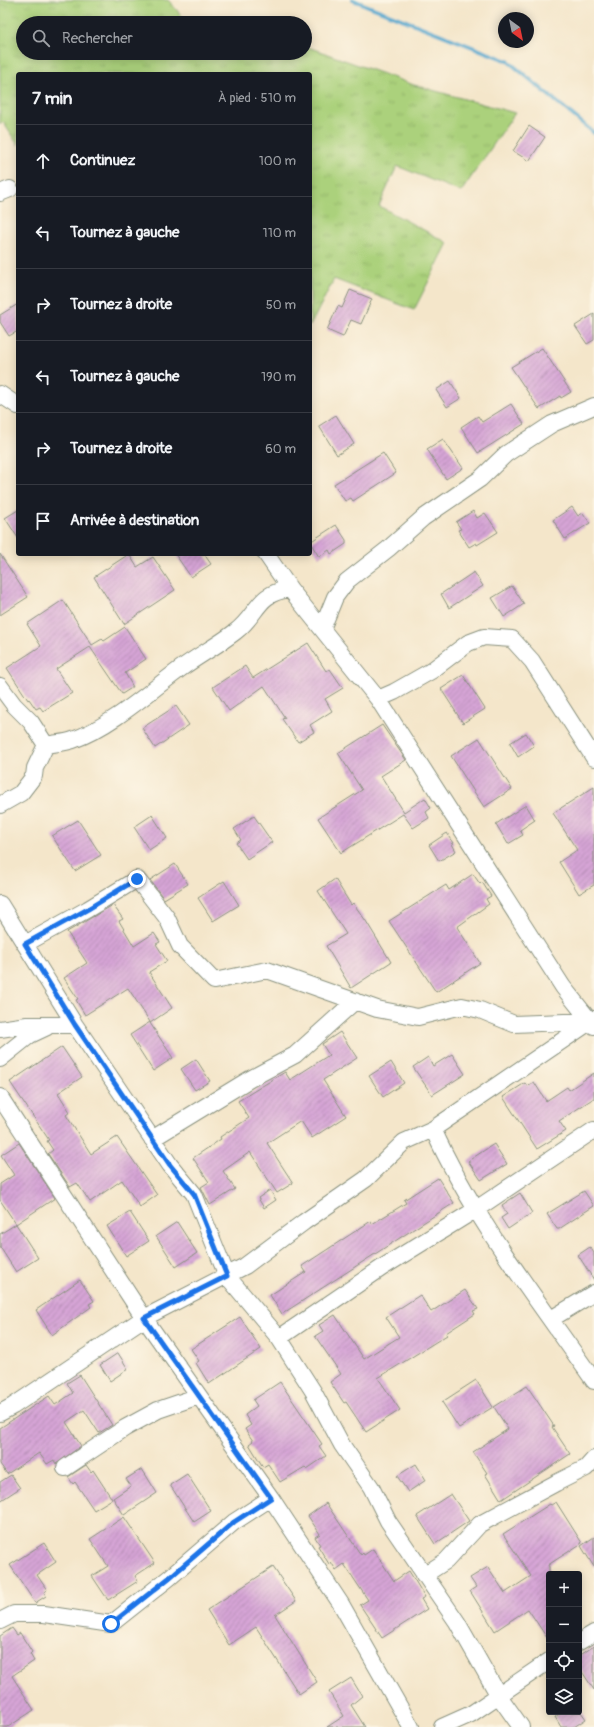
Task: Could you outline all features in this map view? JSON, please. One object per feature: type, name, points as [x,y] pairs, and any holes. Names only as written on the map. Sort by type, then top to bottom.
[{"type":"street","points":[[0,394],[16,405]]},
{"type":"street","points":[[322,629],[335,597],[347,581],[424,518],[480,479],[506,454],[552,424],[594,406]]},
{"type":"street","points":[[267,556],[290,588],[378,699],[563,987],[593,1022]]},
{"type":"street","points":[[46,745],[73,740],[106,723],[236,631],[250,618],[266,596],[278,590],[290,588]]},
{"type":"street","points":[[378,699],[394,692],[431,671],[468,643],[484,637],[512,639],[532,661],[594,758]]},
{"type":"street","points":[[0,686],[14,705],[31,722],[46,745]]},
{"type":"street","points":[[0,805],[21,794],[34,776],[35,768],[46,745]]},
{"type":"street","points":[[25,944],[88,909],[137,879],[167,918],[180,946],[214,981],[268,970],[377,1009],[418,1017],[462,1006],[480,1010],[514,1024],[593,1022]]},
{"type":"street","points":[[0,904],[75,1025],[170,1165],[194,1194],[227,1276],[279,1338],[313,1391],[342,1445],[371,1487],[388,1521],[457,1622],[499,1696],[521,1727]]},
{"type":"street","points":[[152,1139],[250,1078],[295,1055],[355,1001]]},
{"type":"street","points":[[0,1413],[13,1406],[144,1318],[245,1266],[304,1222],[366,1179],[404,1142],[433,1129],[593,1022]]},
{"type":"street","points":[[0,1059],[30,1035],[50,1025]]},
{"type":"street","points":[[0,1029],[27,1026],[75,1025]]},
{"type":"street","points":[[0,1097],[144,1318],[271,1498],[341,1604],[411,1727]]},
{"type":"street","points":[[433,1129],[444,1155],[475,1210],[502,1251],[594,1381]]},
{"type":"street","points":[[279,1338],[383,1267],[475,1210],[594,1130]]},
{"type":"street","points":[[551,1319],[594,1293]]},
{"type":"street","points":[[65,1468],[125,1428],[158,1410],[199,1396]]},
{"type":"street","points":[[424,1575],[446,1561],[480,1524],[586,1468],[594,1459]]},
{"type":"street","points":[[0,1621],[14,1614],[44,1614],[111,1624],[169,1578],[234,1522],[271,1498]]},
{"type":"street","points":[[582,1640],[594,1633]]},
{"type":"street","points":[[442,1727],[471,1714],[546,1663]]},
{"type":"green space","points":[[0,0],[168,0],[182,16],[16,16],[16,60],[312,60],[312,49],[414,85],[515,113],[461,192],[397,166],[379,206],[448,243],[414,310],[334,279],[312,322],[312,72],[16,72],[16,142],[3,122],[0,124]]},
{"type":"building","points":[[529,126],[545,137],[529,161],[513,151]]},
{"type":"building","points":[[350,290],[372,299],[361,324],[351,320],[343,337],[327,330],[338,306],[342,308]]},
{"type":"building","points":[[16,305],[16,332],[9,336],[0,322],[0,315]]},
{"type":"building","points":[[594,314],[594,340],[587,344],[575,326]]},
{"type":"building","points":[[542,348],[571,392],[561,398],[560,396],[539,409],[511,367]]},
{"type":"building","points":[[450,381],[461,398],[447,407],[436,390]]},
{"type":"building","points":[[511,404],[524,424],[478,453],[461,427],[478,416],[482,422]]},
{"type":"building","points":[[336,415],[354,444],[337,455],[319,426]]},
{"type":"building","points":[[443,439],[463,468],[446,479],[427,449]]},
{"type":"building","points":[[383,453],[396,473],[353,501],[351,498],[345,501],[334,484]]},
{"type":"building","points":[[572,507],[578,516],[583,513],[590,523],[565,539],[553,520]]},
{"type":"building","points":[[16,511],[16,535],[5,518]]},
{"type":"building","points":[[473,511],[477,518],[485,513],[498,532],[477,545],[476,543],[469,547],[458,530],[461,529],[456,522]]},
{"type":"building","points":[[336,525],[346,540],[346,544],[331,554],[329,550],[319,557],[312,545],[312,541]]},
{"type":"building","points":[[0,554],[28,597],[0,615]]},
{"type":"building","points":[[126,556],[130,556],[137,567],[153,557],[175,590],[124,624],[94,577]]},
{"type":"building","points":[[176,556],[205,556],[211,564],[191,577]]},
{"type":"building","points":[[474,572],[483,586],[449,608],[441,594]]},
{"type":"building","points":[[512,586],[524,604],[504,617],[492,598]]},
{"type":"building","points":[[63,600],[92,645],[102,639],[104,641],[125,627],[146,659],[125,673],[133,687],[122,694],[90,647],[56,669],[72,693],[43,711],[40,707],[36,709],[29,699],[28,700],[7,668],[41,646],[27,624]]},
{"type":"building","points":[[308,643],[326,671],[330,669],[343,688],[325,699],[332,711],[310,725],[314,732],[298,742],[282,719],[285,718],[264,686],[229,711],[213,687],[245,666],[253,678]]},
{"type":"building","points":[[463,675],[485,709],[463,723],[441,689]]},
{"type":"building","points":[[176,706],[189,725],[155,748],[142,728]]},
{"type":"building","points":[[382,725],[406,760],[381,776],[404,812],[425,798],[431,808],[426,812],[429,818],[413,828],[403,814],[341,853],[318,818],[362,790],[338,753]]},
{"type":"building","points":[[526,733],[534,746],[518,757],[510,743]]},
{"type":"building","points":[[479,738],[512,789],[484,807],[451,756]]},
{"type":"building","points":[[594,787],[594,885],[579,894],[559,862],[577,850],[553,813]]},
{"type":"building","points":[[526,805],[535,820],[520,830],[523,835],[508,844],[496,824]]},
{"type":"building","points":[[152,815],[167,838],[149,850],[134,827]]},
{"type":"building","points":[[254,816],[272,842],[247,859],[236,843],[241,840],[234,829]]},
{"type":"building","points":[[78,820],[101,855],[75,871],[52,836]]},
{"type":"building","points":[[447,833],[454,843],[452,844],[456,851],[439,861],[429,845]]},
{"type":"building","points":[[175,864],[188,884],[164,899],[150,880]]},
{"type":"building","points":[[473,874],[480,884],[482,882],[491,896],[486,899],[489,904],[457,927],[480,963],[436,992],[389,921],[446,885],[449,890]]},
{"type":"building","points":[[335,879],[351,905],[353,903],[366,921],[391,962],[351,988],[326,946],[346,934],[318,891]]},
{"type":"building","points":[[224,881],[239,905],[213,921],[198,898]]},
{"type":"building","points":[[113,905],[123,919],[119,921],[134,946],[154,933],[160,942],[156,944],[167,961],[149,972],[172,1008],[150,1023],[173,1058],[153,1071],[130,1035],[150,1022],[128,988],[85,1015],[76,1000],[78,999],[64,978],[87,963],[67,932]]},
{"type":"building","points":[[340,1032],[357,1058],[323,1080],[346,1116],[312,1138],[301,1121],[267,1143],[293,1183],[277,1193],[250,1152],[223,1171],[235,1189],[210,1205],[201,1187],[209,1182],[193,1158],[221,1139],[220,1137],[249,1118],[238,1101],[285,1072],[290,1080],[329,1055],[322,1044]]},
{"type":"building","points":[[62,1047],[82,1077],[58,1093],[70,1112],[66,1115],[91,1154],[117,1137],[157,1195],[140,1207],[122,1180],[90,1202],[77,1183],[70,1187],[48,1154],[53,1150],[47,1141],[49,1140],[10,1082]]},
{"type":"building","points":[[452,1054],[465,1074],[432,1095],[413,1067],[428,1057],[433,1066]]},
{"type":"building","points":[[196,1059],[210,1081],[195,1090],[181,1069]]},
{"type":"building","points":[[391,1062],[404,1083],[383,1097],[369,1076]]},
{"type":"building","points":[[594,1073],[594,1098],[559,1121],[566,1131],[537,1149],[503,1097],[525,1083],[527,1086],[534,1082],[546,1101],[567,1087],[569,1090]]},
{"type":"building","points":[[19,1143],[55,1198],[16,1224],[0,1200],[0,1184],[14,1175],[1,1155]]},
{"type":"building","points":[[494,1144],[507,1164],[481,1180],[468,1161]]},
{"type":"building","points":[[438,1178],[454,1203],[282,1314],[270,1295],[306,1272],[302,1266],[371,1221],[372,1224],[406,1203],[404,1200]]},
{"type":"building","points":[[270,1190],[276,1200],[264,1208],[258,1198]]},
{"type":"building","points":[[584,1191],[594,1206],[557,1229],[547,1214]]},
{"type":"building","points":[[520,1193],[532,1213],[508,1229],[501,1218],[507,1214],[502,1205]]},
{"type":"building","points":[[130,1212],[149,1241],[126,1256],[107,1226]]},
{"type":"building","points":[[177,1222],[197,1253],[176,1267],[156,1236]]},
{"type":"building","points":[[16,1224],[38,1258],[16,1272],[0,1247],[0,1234]]},
{"type":"building","points":[[590,1247],[594,1253],[594,1280],[578,1255]]},
{"type":"building","points":[[80,1280],[94,1301],[89,1304],[91,1307],[52,1335],[36,1310]]},
{"type":"building","points":[[465,1290],[478,1309],[473,1311],[475,1314],[446,1333],[447,1335],[378,1378],[400,1410],[366,1432],[346,1402],[344,1403],[330,1382],[341,1374],[315,1336],[323,1331],[319,1325],[335,1315],[364,1359],[399,1337],[386,1317],[420,1295],[431,1312]]},
{"type":"building","points":[[240,1317],[261,1349],[209,1384],[196,1363],[199,1361],[191,1349]]},
{"type":"building","points":[[118,1353],[128,1369],[110,1381],[100,1365]]},
{"type":"building","points":[[80,1375],[112,1425],[99,1433],[84,1410],[66,1422],[81,1446],[56,1464],[54,1460],[47,1464],[39,1453],[7,1474],[0,1464],[0,1428],[49,1396],[55,1405],[73,1393],[67,1383]]},
{"type":"building","points":[[476,1380],[493,1407],[459,1428],[442,1402]]},
{"type":"building","points":[[280,1382],[322,1444],[319,1446],[326,1456],[307,1469],[305,1467],[280,1482],[268,1464],[263,1467],[249,1444],[253,1441],[245,1429],[251,1425],[245,1415],[257,1406],[253,1400]]},
{"type":"building","points":[[527,1386],[554,1426],[552,1427],[570,1454],[501,1500],[485,1474],[487,1473],[473,1452],[508,1429],[494,1407]]},
{"type":"building","points":[[416,1464],[426,1480],[408,1492],[397,1476]]},
{"type":"building","points":[[86,1465],[91,1472],[93,1470],[112,1499],[94,1510],[75,1482],[73,1484],[68,1477]]},
{"type":"building","points":[[142,1469],[157,1493],[124,1515],[113,1498],[131,1486],[126,1479]]},
{"type":"building","points":[[187,1474],[211,1511],[194,1522],[170,1485]]},
{"type":"building","points":[[11,1475],[20,1488],[0,1501],[0,1482]]},
{"type":"building","points":[[451,1494],[469,1521],[435,1544],[417,1516]]},
{"type":"building","points":[[556,1502],[582,1543],[548,1565],[549,1571],[546,1571],[546,1636],[528,1609],[495,1631],[470,1591],[476,1587],[470,1578],[488,1567],[505,1593],[531,1576],[503,1534],[550,1504],[551,1505]]},
{"type":"building","points":[[326,1503],[361,1555],[363,1553],[364,1555],[373,1549],[394,1581],[409,1571],[425,1597],[421,1599],[427,1609],[382,1638],[360,1605],[368,1600],[344,1564],[336,1570],[331,1562],[329,1564],[318,1546],[320,1545],[315,1537],[320,1534],[308,1516]]},
{"type":"building","points":[[124,1517],[155,1563],[135,1576],[138,1581],[108,1600],[92,1576],[108,1566],[90,1539]]},
{"type":"building","points":[[594,1537],[594,1567],[581,1546]]},
{"type":"building","points":[[44,1543],[56,1562],[37,1575],[47,1590],[44,1592],[46,1596],[35,1603],[10,1565]]},
{"type":"building","points":[[273,1567],[296,1601],[275,1615],[317,1682],[299,1694],[256,1627],[229,1645],[207,1610]]},
{"type":"building","points":[[12,1628],[17,1635],[20,1633],[32,1652],[30,1654],[34,1661],[12,1676],[34,1710],[8,1727],[0,1727],[0,1636]]},
{"type":"building","points":[[594,1646],[594,1690],[582,1672],[582,1654]]},
{"type":"building","points":[[351,1678],[362,1696],[351,1705],[365,1727],[327,1727],[344,1716],[329,1692]]},
{"type":"building","points":[[582,1713],[586,1719],[574,1727],[561,1727],[555,1717],[558,1715],[582,1715]]},
{"type":"waterway","points":[[353,0],[508,61],[594,133]]},
{"type":"route","points":[[111,1624],[169,1578],[234,1522],[271,1498],[144,1318],[227,1276],[194,1194],[170,1165],[75,1025],[25,944],[88,909],[137,879]]}]
